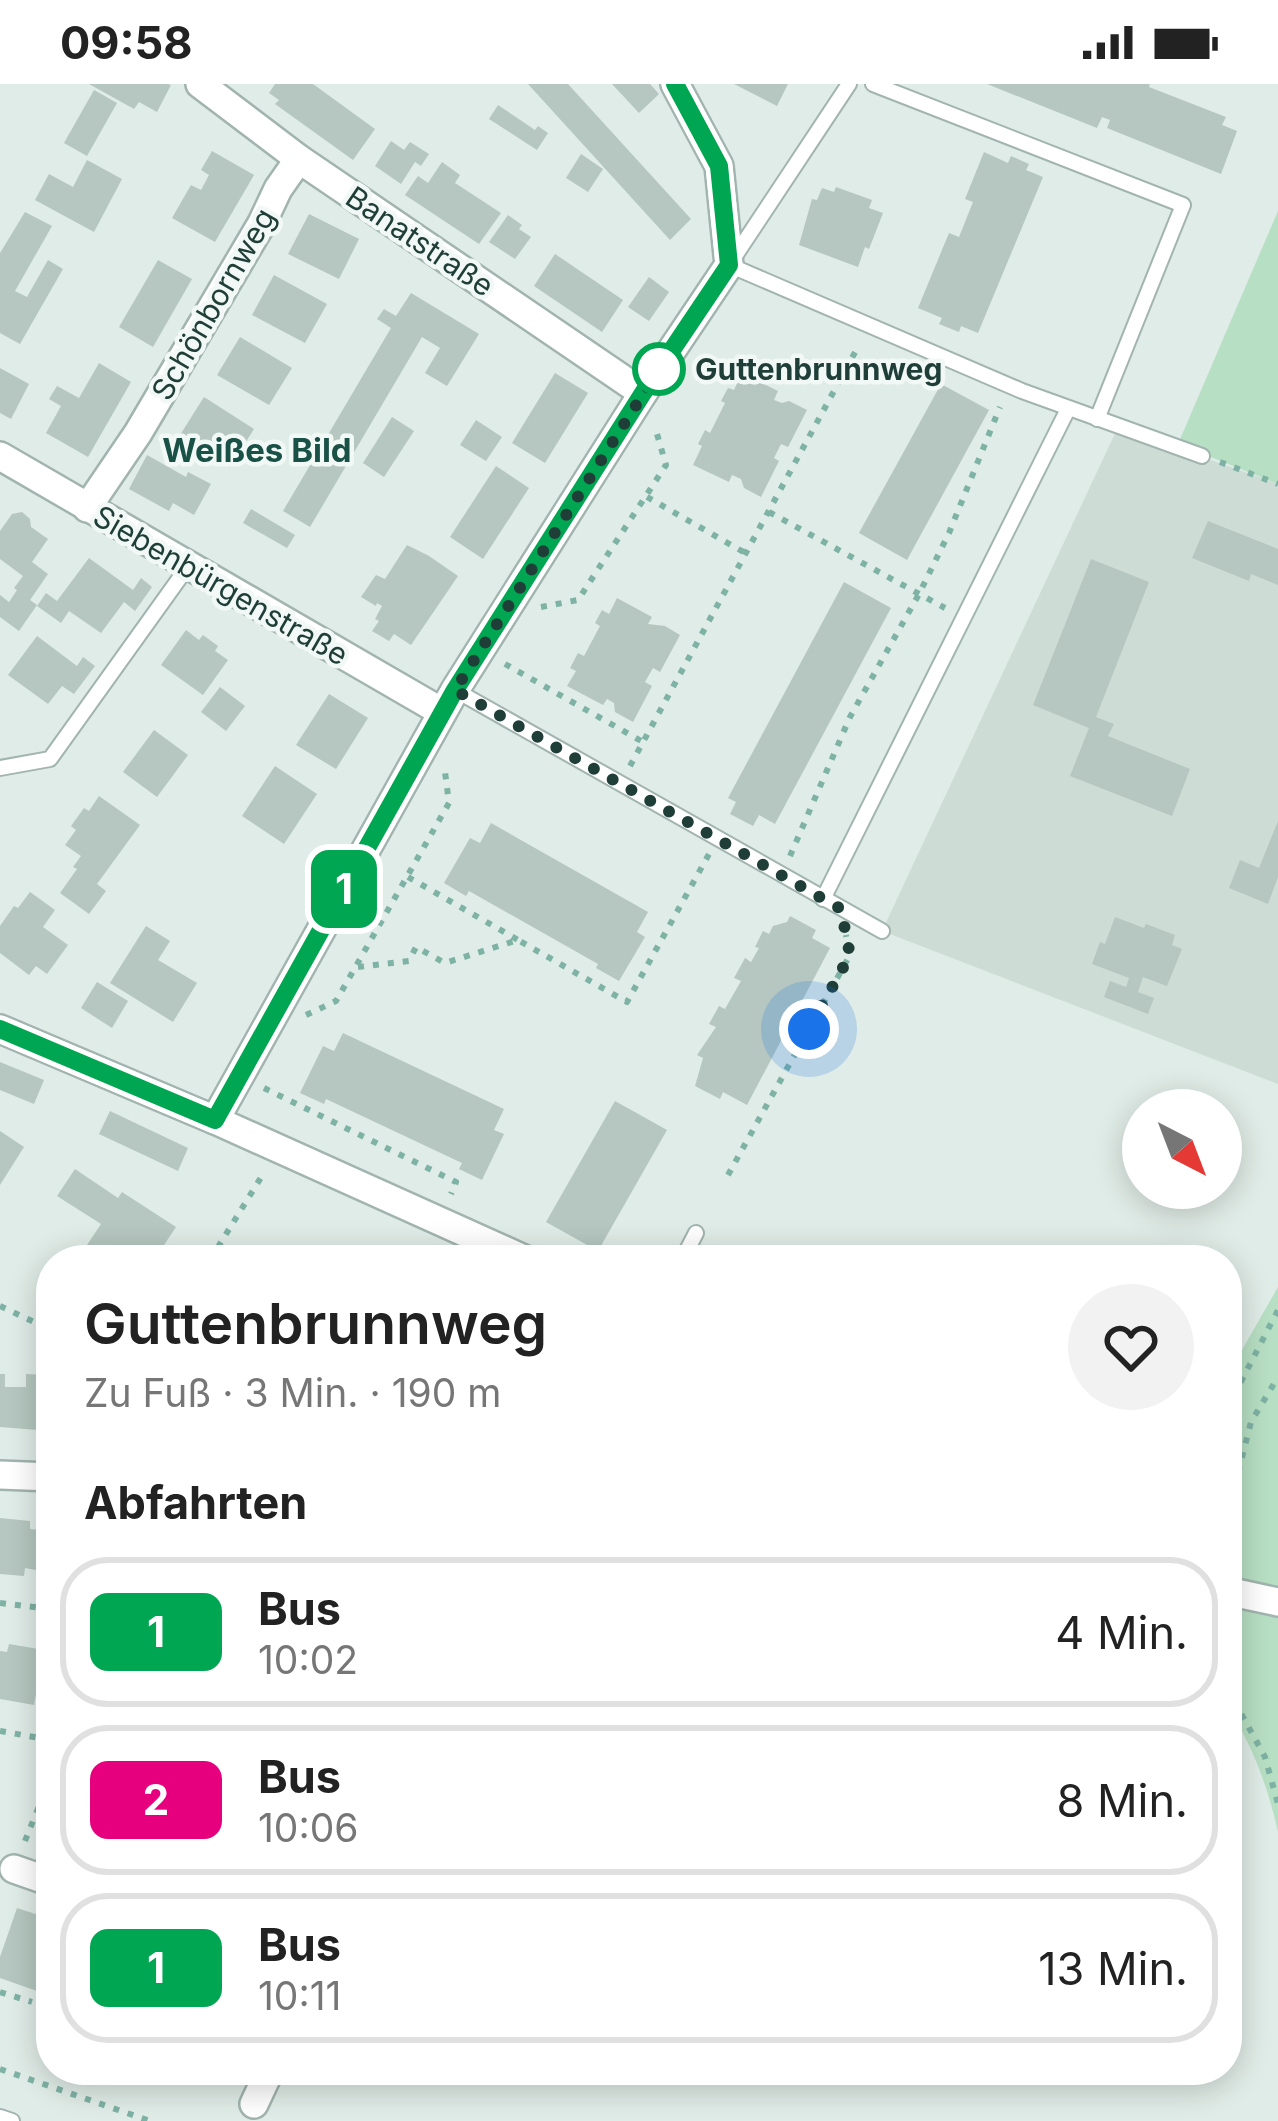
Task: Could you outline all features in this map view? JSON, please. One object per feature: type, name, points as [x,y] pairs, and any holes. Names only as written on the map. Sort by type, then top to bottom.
[{"type":"street","name":"Banatstraße","points":[[200,84],[299,159],[653,402]]},
{"type":"street","points":[[215,1120],[449,701],[653,402],[729,265],[719,166],[675,84]]},
{"type":"street","name":"Schönbornweg","points":[[87,508],[138,433],[299,159]]},
{"type":"street","name":"Siebenbürgenstraße","points":[[0,456],[189,565],[449,701]]},
{"type":"street","points":[[0,1029],[494,1245]]},
{"type":"street","points":[[0,1475],[36,1476]]},
{"type":"street","points":[[1242,1594],[1278,1602]]},
{"type":"street","points":[[14,1869],[36,1877]]},
{"type":"street","points":[[254,2104],[263,2085]]},
{"type":"lane","points":[[848,84],[729,265],[1068,409],[1202,456]]},
{"type":"lane","points":[[873,84],[1183,205],[1096,419]]},
{"type":"lane","points":[[823,899],[1068,409]]},
{"type":"lane","points":[[0,768],[50,759],[189,565]]},
{"type":"lane","points":[[449,701],[620,785],[882,931]]},
{"type":"lane","points":[[690,1245],[696,1233]]},
{"type":"lane","points":[[0,2117],[12,2121]]},
{"type":"path","points":[[620,785],[869,326]]},
{"type":"path","points":[[782,876],[850,717],[919,594],[977,469],[1009,385]]},
{"type":"path","points":[[534,608],[578,600],[666,465],[653,402]]},
{"type":"path","points":[[1202,456],[1278,484]]},
{"type":"path","points":[[647,497],[747,554]]},
{"type":"path","points":[[769,512],[964,619]]},
{"type":"path","points":[[502,662],[643,742]]},
{"type":"path","points":[[299,1018],[336,1001],[358,967],[449,802],[444,766]]},
{"type":"path","points":[[408,877],[627,1002],[717,840]]},
{"type":"path","points":[[728,1175],[850,955],[841,909]]},
{"type":"path","points":[[358,967],[409,961],[416,947],[445,963],[518,940]]},
{"type":"path","points":[[260,1086],[456,1182],[439,1219]]},
{"type":"path","points":[[219,1245],[279,1149]]},
{"type":"path","points":[[0,1306],[36,1323]]},
{"type":"path","points":[[1242,1380],[1278,1310]]},
{"type":"path","points":[[1242,1457],[1251,1422],[1278,1377]]},
{"type":"path","points":[[0,1603],[36,1607]]},
{"type":"path","points":[[1242,1715],[1265,1757],[1278,1804]]},
{"type":"path","points":[[0,1731],[36,1737]]},
{"type":"path","points":[[0,1992],[32,2002]]},
{"type":"path","points":[[0,2069],[36,2081]]},
{"type":"path","points":[[46,2085],[150,2121]]},
{"type":"shaded area","points":[[1118,427],[1278,484],[1278,1084],[882,931]]},
{"type":"green space","points":[[1278,211],[1278,484],[1178,444]]},
{"type":"green space","points":[[1278,1287],[1278,1832],[1242,1731],[1242,1350]]},
{"type":"building","points":[[89,84],[171,85],[157,112],[139,102],[134,109]]},
{"type":"building","points":[[275,84],[313,84],[375,129],[353,160],[275,104],[279,100],[269,93]]},
{"type":"building","points":[[528,84],[568,84],[691,219],[670,240]]},
{"type":"building","points":[[612,84],[650,84],[659,94],[639,113]]},
{"type":"building","points":[[734,84],[788,84],[777,106]]},
{"type":"building","points":[[987,84],[1150,84],[1226,117],[1222,125],[1237,131],[1221,174],[1107,128],[1110,120],[1102,117],[1097,128]]},
{"type":"building","points":[[94,90],[117,103],[87,156],[64,143]]},
{"type":"building","points":[[498,105],[535,130],[538,126],[548,133],[537,150],[489,119]]},
{"type":"building","points":[[391,141],[404,150],[410,142],[429,154],[421,166],[415,162],[401,184],[375,166]]},
{"type":"building","points":[[212,151],[254,175],[215,242],[172,218],[191,185],[201,190],[209,175],[201,170]]},
{"type":"building","points":[[984,152],[1008,163],[1011,156],[1043,177],[978,333],[961,326],[959,332],[918,308],[949,233],[959,237],[973,202],[965,199]]},
{"type":"building","points":[[581,154],[603,169],[588,192],[566,178]]},
{"type":"building","points":[[87,160],[122,179],[94,232],[35,200],[49,174],[73,187]]},
{"type":"building","points":[[442,162],[460,175],[455,183],[501,213],[479,244],[405,195],[418,176],[428,183]]},
{"type":"building","points":[[836,187],[872,200],[869,208],[883,213],[858,267],[799,245],[812,199],[817,200],[822,188],[834,192]]},
{"type":"building","points":[[25,212],[52,226],[15,291],[27,297],[48,260],[63,269],[20,344],[0,333],[0,253]]},
{"type":"building","points":[[309,214],[359,239],[339,279],[288,254]]},
{"type":"building","points":[[508,215],[531,237],[515,259],[489,242]]},
{"type":"building","points":[[555,254],[623,300],[602,332],[534,286]]},
{"type":"building","points":[[158,260],[192,279],[153,347],[119,327]]},
{"type":"building","points":[[274,275],[327,304],[305,343],[252,315]]},
{"type":"building","points":[[649,277],[669,292],[649,321],[628,307]]},
{"type":"building","points":[[411,293],[479,334],[447,386],[425,373],[440,348],[422,337],[310,527],[283,511],[391,328],[377,319],[384,309],[396,316]]},
{"type":"building","points":[[240,337],[292,368],[269,405],[217,375]]},
{"type":"building","points":[[99,363],[131,382],[88,457],[46,433],[61,406],[49,399],[57,386],[79,398]]},
{"type":"building","points":[[0,368],[29,384],[11,419],[0,413]]},
{"type":"building","points":[[555,373],[588,393],[545,463],[512,443]]},
{"type":"building","points":[[742,373],[778,391],[774,400],[807,410],[788,447],[781,444],[774,458],[779,461],[761,497],[744,488],[741,479],[732,475],[729,482],[693,465],[705,430],[710,433],[725,403],[721,401],[728,388],[734,390]]},
{"type":"building","points":[[941,384],[989,410],[907,560],[859,533]]},
{"type":"building","points":[[204,397],[254,429],[230,467],[180,435]]},
{"type":"building","points":[[392,417],[414,431],[384,477],[363,463]]},
{"type":"building","points":[[476,420],[502,437],[486,461],[460,445]]},
{"type":"building","points":[[147,455],[186,477],[188,472],[211,484],[194,515],[173,503],[169,511],[129,489]]},
{"type":"building","points":[[496,466],[529,488],[483,559],[450,537]]},
{"type":"building","points":[[251,509],[295,535],[287,548],[243,523]]},
{"type":"building","points":[[22,512],[31,527],[48,539],[32,562],[48,574],[30,600],[37,605],[19,631],[0,617],[0,595],[9,602],[23,576],[0,559],[0,531],[12,514]]},
{"type":"building","points":[[1208,521],[1278,549],[1278,585],[1251,574],[1249,581],[1192,558]]},
{"type":"building","points":[[407,545],[458,576],[411,645],[394,634],[389,641],[372,631],[382,606],[361,597],[376,575],[385,579]]},
{"type":"building","points":[[89,558],[133,590],[141,578],[152,587],[135,611],[124,602],[101,633],[69,611],[61,623],[37,606],[46,593],[57,601]]},
{"type":"building","points":[[1091,559],[1149,582],[1096,717],[1114,724],[1108,736],[1190,769],[1172,816],[1070,776],[1089,728],[1033,705]]},
{"type":"building","points":[[844,582],[891,608],[775,824],[759,815],[753,826],[730,814],[736,802],[728,798]]},
{"type":"building","points":[[617,598],[652,617],[648,624],[665,626],[680,635],[660,672],[653,668],[645,682],[652,686],[633,722],[615,712],[614,703],[607,699],[603,705],[567,686],[576,671],[570,668],[578,653],[584,656],[600,626],[595,623],[602,610],[609,614]]},
{"type":"building","points":[[186,630],[199,640],[203,635],[228,660],[203,695],[161,665]]},
{"type":"building","points":[[37,636],[77,666],[83,657],[95,666],[74,694],[62,686],[48,704],[8,675]]},
{"type":"building","points":[[220,687],[245,706],[226,731],[201,712]]},
{"type":"building","points":[[329,694],[368,718],[336,769],[296,745]]},
{"type":"building","points":[[154,730],[188,755],[157,797],[123,772]]},
{"type":"building","points":[[275,766],[317,794],[284,844],[242,816]]},
{"type":"building","points":[[99,796],[140,825],[97,884],[106,891],[89,914],[60,893],[81,856],[65,845],[76,830],[71,826]]},
{"type":"building","points":[[1278,821],[1278,877],[1268,904],[1229,888],[1240,860],[1259,868]]},
{"type":"building","points":[[491,823],[648,912],[637,932],[645,937],[619,981],[596,968],[598,964],[469,891],[466,896],[444,883],[470,838],[480,843]]},
{"type":"building","points":[[30,892],[55,910],[43,927],[68,945],[47,974],[36,966],[29,975],[0,953],[0,926]]},
{"type":"building","points":[[790,916],[816,930],[812,938],[830,948],[747,1105],[723,1092],[720,1099],[695,1086],[703,1058],[697,1055],[716,1027],[709,1024],[719,1006],[725,1009],[741,981],[734,978],[745,958],[751,962],[759,948],[755,947],[763,931],[769,934]]},
{"type":"building","points":[[1115,917],[1175,935],[1172,945],[1182,949],[1167,986],[1143,977],[1138,992],[1154,998],[1148,1014],[1104,997],[1110,981],[1126,987],[1129,978],[1092,964]]},
{"type":"building","points":[[146,926],[170,941],[158,960],[197,983],[173,1022],[110,983]]},
{"type":"building","points":[[97,982],[128,1001],[112,1028],[81,1008]]},
{"type":"building","points":[[343,1033],[504,1109],[494,1130],[504,1134],[482,1180],[459,1169],[462,1163],[326,1099],[324,1104],[300,1093],[323,1046],[334,1051]]},
{"type":"building","points":[[0,1062],[44,1080],[34,1104],[0,1090]]},
{"type":"building","points":[[615,1101],[667,1130],[601,1245],[587,1245],[546,1222]]},
{"type":"building","points":[[110,1111],[188,1148],[178,1171],[99,1134]]},
{"type":"building","points":[[0,1131],[24,1147],[0,1185]]},
{"type":"building","points":[[75,1169],[118,1198],[122,1192],[176,1227],[164,1245],[87,1245],[101,1224],[57,1196]]},
{"type":"building","points":[[0,1374],[5,1374],[5,1387],[26,1387],[26,1374],[36,1374],[36,1430],[0,1427]]},
{"type":"building","points":[[0,1518],[30,1521],[30,1529],[36,1530],[36,1570],[25,1568],[24,1576],[0,1574]]},
{"type":"building","points":[[9,1644],[36,1649],[34,1705],[0,1699],[0,1651],[7,1652]]},
{"type":"building","points":[[17,1908],[36,1914],[36,1991],[0,1978],[0,1957]]},
{"type":"bus line","name":"1","points":[[0,1029],[215,1120],[455,690],[729,265],[719,166],[675,84]]},
{"type":"place","name":"Guttenbrunnweg","points":[[659,369]]},
{"type":"district","name":"Weißes Bild","points":[[257,450]]},
{"type":"route","points":[[659,369],[455,690],[841,909],[850,955],[809,1029]]}]
